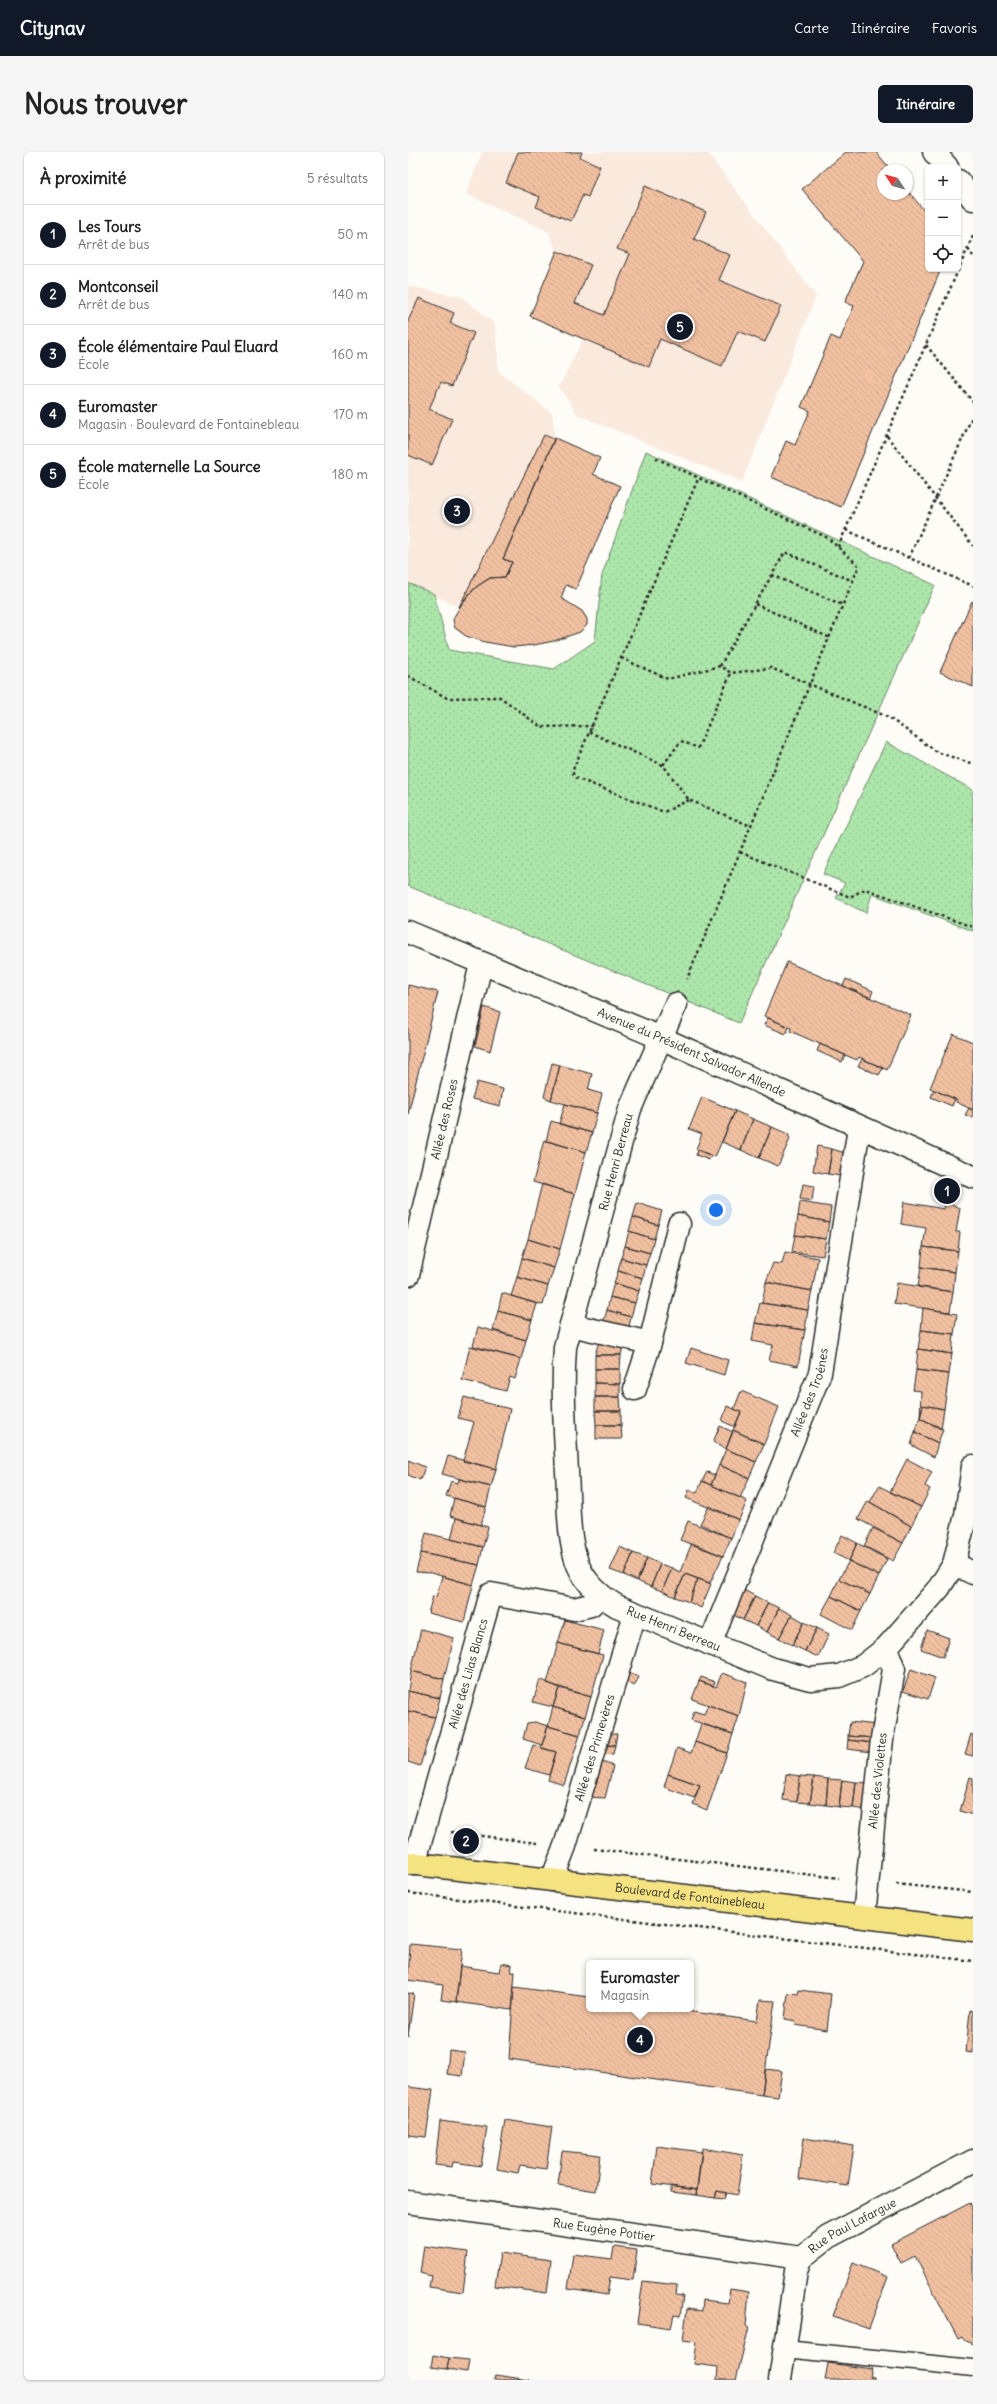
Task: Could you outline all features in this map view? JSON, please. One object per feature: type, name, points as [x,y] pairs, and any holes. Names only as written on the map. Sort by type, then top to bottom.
[{"type":"main road","name":"Boulevard de Fontainebleau","points":[[411,1863],[658,1894],[864,1916],[973,1930]]},
{"type":"street","points":[[934,152],[944,164]]},
{"type":"street","points":[[961,185],[973,199]]},
{"type":"street","name":"Avenue du Président Salvador Allende","points":[[408,932],[481,964],[662,1038],[860,1128],[973,1177]]},
{"type":"street","name":"Allée des Roses","points":[[408,1275],[481,964]]},
{"type":"street","name":"Rue Henri Berreau","points":[[676,1004],[630,1109],[565,1347],[563,1374],[573,1545],[578,1565],[600,1596],[635,1614],[773,1669],[810,1679],[839,1676],[863,1666],[886,1648],[938,1588],[964,1568],[966,1515],[973,1466]]},
{"type":"street","name":"Allée des Troénes","points":[[710,1644],[820,1373],[860,1128]]},
{"type":"street","points":[[635,1389],[650,1343],[679,1224]]},
{"type":"street","points":[[571,1325],[650,1343]]},
{"type":"street","name":"Allée des Lilas Blancs","points":[[411,1863],[423,1829],[491,1594],[574,1609],[591,1605],[600,1596]]},
{"type":"street","name":"Allée des Primevères","points":[[552,1880],[565,1846],[635,1614]]},
{"type":"street","name":"Allée des Violettes","points":[[864,1916],[869,1881],[882,1739],[894,1669],[886,1648]]},
{"type":"street","name":"Rue Paul Lafargue","points":[[780,2380],[796,2271],[801,2258],[828,2237],[973,2161]]},
{"type":"street","name":"Rue Eugène Pottier","points":[[408,2202],[801,2258]]},
{"type":"lane","points":[[785,2349],[973,2368]]},
{"type":"path","points":[[838,547],[973,236]]},
{"type":"path","points":[[968,248],[973,256]]},
{"type":"path","points":[[926,345],[973,402]]},
{"type":"path","points":[[909,558],[937,500],[973,415]]},
{"type":"path","points":[[887,436],[973,546]]},
{"type":"path","points":[[656,458],[698,479],[828,538],[859,566],[811,684],[676,1004]]},
{"type":"path","points":[[688,800],[664,812],[576,778],[572,772],[698,479]]},
{"type":"path","points":[[846,530],[973,586]]},
{"type":"path","points":[[720,666],[785,552],[853,581]]},
{"type":"path","points":[[772,575],[843,605]]},
{"type":"path","points":[[755,604],[830,638]]},
{"type":"path","points":[[621,658],[668,679],[720,666],[731,673],[771,668],[888,717],[937,752],[973,764]]},
{"type":"path","points":[[663,765],[681,741],[698,748],[731,673]]},
{"type":"path","points":[[408,676],[447,698],[500,697],[541,727],[592,726]]},
{"type":"path","points":[[589,732],[663,765],[688,800],[751,826]]},
{"type":"path","points":[[740,852],[850,897],[866,889],[973,927]]},
{"type":"path","points":[[423,1829],[973,1892]]},
{"type":"path","points":[[408,1893],[973,1961]]},
{"type":"shaded area","points":[[482,152],[707,152],[816,296],[742,482],[578,415],[559,387],[583,339],[530,316],[557,251],[548,231],[466,194]]},
{"type":"shaded area","points":[[408,286],[462,297],[495,324],[499,372],[552,413],[555,438],[544,435],[459,607],[408,583]]},
{"type":"green space","points":[[646,451],[935,585],[739,1023],[408,886],[408,583],[434,594],[449,650],[554,669],[595,641],[602,575]]},
{"type":"green space","points":[[886,742],[973,790],[973,931],[872,894],[866,913],[836,898],[845,883],[823,874]]},
{"type":"building","points":[[518,152],[582,152],[580,157],[600,166],[588,197],[583,195],[571,221],[536,207],[540,197],[506,183]]},
{"type":"building","points":[[846,152],[876,152],[886,164],[877,164],[877,200],[913,200],[913,197],[925,211],[925,272],[940,272],[841,507],[771,477],[786,441],[795,445],[810,411],[801,407],[831,336],[840,340],[854,306],[845,302],[863,261],[802,189]]},
{"type":"building","points":[[645,186],[706,212],[694,239],[730,255],[719,280],[781,306],[765,342],[738,331],[722,366],[660,339],[649,367],[530,316],[557,251],[591,265],[575,303],[604,315],[630,254],[617,249]]},
{"type":"building","points":[[419,298],[454,313],[450,323],[474,333],[452,386],[441,382],[429,409],[452,419],[432,465],[408,455],[408,321]]},
{"type":"building","points":[[544,435],[554,439],[503,559],[512,562],[505,577],[490,578],[476,587],[459,607]]},
{"type":"building","points":[[555,438],[600,458],[593,474],[620,486],[576,589],[566,585],[561,598],[582,611],[587,619],[587,625],[580,632],[554,641],[514,647],[485,642],[466,636],[455,628],[453,620],[455,615],[466,597],[476,587],[490,578],[505,577],[512,562],[503,559]]},
{"type":"building","points":[[972,601],[973,602],[973,687],[940,672]]},
{"type":"building","points":[[787,962],[911,1015],[887,1070],[859,1057],[857,1060],[790,1031],[791,1028],[764,1016]]},
{"type":"building","points":[[846,979],[873,991],[870,998],[843,986]]},
{"type":"building","points":[[408,985],[438,992],[408,1114]]},
{"type":"building","points":[[484,1007],[500,1012],[490,1051],[475,1046]]},
{"type":"building","points":[[768,1018],[789,1027],[786,1034],[764,1025]]},
{"type":"building","points":[[953,1034],[973,1042],[973,1110],[956,1102],[957,1100],[930,1088]]},
{"type":"building","points":[[820,1044],[845,1055],[842,1062],[817,1051]]},
{"type":"building","points":[[862,1059],[883,1068],[879,1075],[858,1066]]},
{"type":"building","points":[[552,1063],[560,1065],[551,1100],[544,1097]]},
{"type":"building","points":[[560,1065],[592,1074],[588,1090],[602,1094],[597,1113],[551,1100]]},
{"type":"building","points":[[477,1082],[503,1089],[500,1106],[472,1099]]},
{"type":"building","points":[[934,1090],[955,1099],[952,1106],[931,1097]]},
{"type":"building","points":[[702,1097],[735,1111],[715,1157],[696,1149],[702,1134],[689,1129]]},
{"type":"building","points":[[565,1104],[597,1113],[592,1133],[559,1124]]},
{"type":"building","points":[[969,1108],[973,1110],[973,1118],[965,1115]]},
{"type":"building","points":[[735,1111],[753,1119],[741,1150],[722,1142]]},
{"type":"building","points":[[753,1119],[772,1127],[759,1158],[741,1150]]},
{"type":"building","points":[[551,1121],[592,1133],[586,1152],[546,1141]]},
{"type":"building","points":[[772,1127],[788,1134],[790,1139],[778,1166],[759,1158]]},
{"type":"building","points":[[544,1140],[586,1152],[575,1194],[533,1182]]},
{"type":"building","points":[[817,1146],[832,1149],[828,1174],[813,1171]]},
{"type":"building","points":[[832,1149],[845,1153],[841,1176],[828,1174]]},
{"type":"building","points":[[698,1150],[711,1156],[709,1160],[696,1155]]},
{"type":"building","points":[[542,1184],[575,1194],[560,1249],[528,1239]]},
{"type":"building","points":[[803,1184],[814,1186],[812,1201],[800,1199]]},
{"type":"building","points":[[945,1201],[960,1208],[956,1232],[960,1232],[958,1251],[923,1247],[926,1228],[901,1224],[904,1202],[944,1209]]},
{"type":"building","points":[[800,1202],[831,1207],[829,1222],[798,1216]]},
{"type":"building","points":[[637,1203],[662,1211],[658,1225],[633,1217]]},
{"type":"building","points":[[798,1216],[829,1222],[826,1239],[795,1235]]},
{"type":"building","points":[[633,1217],[658,1225],[654,1239],[629,1231]]},
{"type":"building","points":[[629,1231],[654,1239],[650,1253],[625,1246]]},
{"type":"building","points":[[795,1235],[826,1239],[823,1256],[792,1252]]},
{"type":"building","points":[[528,1239],[560,1249],[554,1268],[522,1258]]},
{"type":"building","points":[[625,1246],[650,1253],[646,1265],[621,1258]]},
{"type":"building","points":[[923,1247],[958,1251],[955,1272],[921,1267]]},
{"type":"building","points":[[785,1252],[818,1258],[812,1291],[766,1282],[773,1263],[782,1264]]},
{"type":"building","points":[[522,1258],[554,1268],[548,1286],[517,1277]]},
{"type":"building","points":[[621,1258],[646,1265],[643,1278],[618,1271]]},
{"type":"building","points":[[921,1267],[955,1272],[953,1292],[918,1287]]},
{"type":"building","points":[[618,1271],[643,1278],[639,1291],[614,1283]]},
{"type":"building","points":[[517,1277],[548,1286],[543,1305],[511,1296]]},
{"type":"building","points":[[766,1282],[812,1291],[808,1310],[762,1303]]},
{"type":"building","points":[[614,1283],[639,1291],[635,1303],[610,1297]]},
{"type":"building","points":[[897,1283],[953,1292],[950,1312],[894,1304]]},
{"type":"building","points":[[502,1293],[537,1304],[532,1320],[498,1311]]},
{"type":"building","points":[[610,1297],[635,1303],[631,1317],[607,1310]]},
{"type":"building","points":[[760,1303],[808,1310],[805,1330],[755,1323]]},
{"type":"building","points":[[923,1308],[957,1314],[954,1334],[921,1330]]},
{"type":"building","points":[[607,1310],[631,1317],[628,1331],[603,1324]]},
{"type":"building","points":[[498,1311],[532,1320],[526,1340],[493,1330]]},
{"type":"building","points":[[755,1323],[805,1330],[798,1366],[769,1360],[773,1345],[752,1341]]},
{"type":"building","points":[[478,1327],[526,1340],[521,1359],[473,1346]]},
{"type":"building","points":[[921,1330],[954,1334],[952,1354],[918,1349]]},
{"type":"building","points":[[599,1341],[624,1342],[621,1355],[595,1355]]},
{"type":"building","points":[[470,1346],[521,1359],[515,1379],[510,1377],[506,1391],[462,1380]]},
{"type":"building","points":[[691,1348],[728,1360],[724,1375],[686,1363]]},
{"type":"building","points":[[918,1349],[952,1354],[949,1374],[916,1370]]},
{"type":"building","points":[[595,1355],[621,1355],[620,1369],[595,1369]]},
{"type":"building","points":[[595,1369],[620,1369],[620,1384],[595,1383]]},
{"type":"building","points":[[916,1370],[949,1374],[944,1409],[923,1405],[920,1418],[921,1391],[913,1390]]},
{"type":"building","points":[[595,1383],[620,1384],[620,1397],[595,1397]]},
{"type":"building","points":[[741,1391],[779,1407],[764,1444],[733,1430],[741,1412],[734,1409]]},
{"type":"building","points":[[464,1397],[510,1409],[496,1469],[463,1461],[474,1422],[458,1418]]},
{"type":"building","points":[[595,1397],[620,1397],[621,1411],[595,1411]]},
{"type":"building","points":[[923,1405],[944,1409],[941,1429],[920,1418]]},
{"type":"building","points":[[727,1406],[741,1412],[735,1427],[722,1421]]},
{"type":"building","points":[[595,1411],[621,1411],[621,1425],[596,1425]]},
{"type":"building","points":[[920,1418],[943,1429],[938,1443],[915,1432]]},
{"type":"building","points":[[596,1425],[621,1425],[622,1439],[596,1439]]},
{"type":"building","points":[[720,1426],[733,1432],[726,1449],[713,1442]]},
{"type":"building","points":[[733,1430],[764,1444],[756,1462],[726,1449]]},
{"type":"building","points":[[915,1432],[938,1443],[934,1457],[911,1445]]},
{"type":"building","points":[[726,1449],[756,1462],[749,1478],[719,1465]]},
{"type":"building","points":[[448,1456],[496,1469],[491,1487],[442,1474]]},
{"type":"building","points":[[907,1459],[932,1472],[925,1486],[930,1489],[921,1507],[890,1492]]},
{"type":"building","points":[[408,1460],[425,1467],[420,1480],[408,1475]]},
{"type":"building","points":[[719,1465],[749,1478],[740,1498],[711,1485]]},
{"type":"building","points":[[707,1472],[715,1475],[711,1485],[702,1481]]},
{"type":"building","points":[[459,1479],[491,1487],[486,1507],[446,1496],[451,1481],[458,1483]]},
{"type":"building","points":[[702,1481],[747,1501],[739,1520],[686,1498],[689,1490],[697,1493]]},
{"type":"building","points":[[879,1486],[921,1507],[911,1526],[870,1502]]},
{"type":"building","points":[[454,1498],[486,1507],[481,1525],[450,1516]]},
{"type":"building","points":[[868,1501],[911,1526],[903,1543],[858,1519]]},
{"type":"building","points":[[709,1506],[739,1520],[731,1538],[700,1524]]},
{"type":"building","points":[[456,1518],[488,1527],[483,1547],[451,1539]]},
{"type":"building","points":[[688,1521],[731,1538],[723,1556],[680,1540]]},
{"type":"building","points":[[873,1528],[903,1543],[893,1561],[864,1546]]},
{"type":"building","points":[[426,1533],[483,1547],[479,1565],[421,1553]]},
{"type":"building","points":[[842,1535],[857,1543],[849,1561],[833,1553]]},
{"type":"building","points":[[692,1543],[723,1556],[710,1583],[685,1574],[675,1597],[662,1591],[672,1568],[680,1572]]},
{"type":"building","points":[[857,1543],[887,1559],[879,1576],[849,1561]]},
{"type":"building","points":[[620,1547],[633,1553],[624,1575],[610,1570]]},
{"type":"building","points":[[421,1553],[479,1565],[473,1585],[431,1573],[416,1572]]},
{"type":"building","points":[[633,1553],[647,1558],[637,1581],[624,1575]]},
{"type":"building","points":[[647,1558],[660,1564],[651,1587],[637,1581]]},
{"type":"building","points":[[849,1561],[879,1576],[870,1594],[839,1579]]},
{"type":"building","points":[[660,1564],[672,1568],[662,1591],[651,1587]]},
{"type":"building","points":[[685,1574],[698,1579],[689,1602],[675,1597]]},
{"type":"building","points":[[442,1576],[473,1585],[464,1622],[428,1613],[433,1596],[436,1597]]},
{"type":"building","points":[[698,1579],[711,1584],[701,1608],[689,1602]]},
{"type":"building","points":[[839,1579],[870,1594],[861,1611],[831,1596]]},
{"type":"building","points":[[740,1588],[755,1596],[743,1620],[730,1613]]},
{"type":"building","points":[[755,1596],[768,1603],[756,1626],[743,1620]]},
{"type":"building","points":[[831,1596],[861,1611],[852,1630],[821,1614]]},
{"type":"building","points":[[768,1603],[779,1608],[767,1632],[756,1626]]},
{"type":"building","points":[[779,1608],[792,1615],[779,1638],[767,1632]]},
{"type":"building","points":[[792,1615],[804,1622],[792,1645],[779,1638]]},
{"type":"building","points":[[565,1620],[604,1630],[598,1654],[558,1643]]},
{"type":"building","points":[[804,1622],[817,1628],[805,1651],[792,1645]]},
{"type":"building","points":[[817,1628],[829,1634],[818,1657],[805,1651]]},
{"type":"building","points":[[421,1629],[454,1638],[444,1679],[411,1671]]},
{"type":"building","points":[[927,1630],[949,1638],[943,1657],[921,1649]]},
{"type":"building","points":[[558,1643],[603,1655],[591,1697],[547,1683]]},
{"type":"building","points":[[911,1669],[935,1678],[928,1699],[903,1691]]},
{"type":"building","points":[[411,1671],[444,1679],[440,1698],[408,1691]]},
{"type":"building","points":[[624,1671],[639,1677],[634,1686],[621,1680]]},
{"type":"building","points":[[722,1673],[747,1682],[739,1716],[692,1699],[699,1681],[716,1687]]},
{"type":"building","points":[[701,1677],[715,1682],[713,1686],[699,1681]]},
{"type":"building","points":[[540,1679],[559,1688],[553,1707],[533,1702]]},
{"type":"building","points":[[559,1688],[591,1697],[585,1717],[553,1707]]},
{"type":"building","points":[[408,1691],[440,1698],[435,1717],[408,1711]]},
{"type":"building","points":[[708,1705],[739,1716],[733,1734],[691,1720],[694,1711],[704,1714]]},
{"type":"building","points":[[553,1707],[585,1717],[580,1735],[548,1726]]},
{"type":"building","points":[[408,1711],[435,1717],[420,1766],[408,1762]]},
{"type":"building","points":[[535,1722],[548,1726],[542,1745],[523,1739],[527,1723]]},
{"type":"building","points":[[850,1722],[877,1725],[874,1738],[848,1736]]},
{"type":"building","points":[[701,1724],[733,1734],[727,1753],[695,1742]]},
{"type":"building","points":[[548,1726],[580,1735],[564,1785],[548,1780],[556,1752],[541,1748]]},
{"type":"building","points":[[605,1734],[617,1734],[615,1745],[602,1746]]},
{"type":"building","points":[[971,1734],[973,1735],[973,1756],[965,1754]]},
{"type":"building","points":[[848,1736],[874,1738],[873,1743],[848,1740]]},
{"type":"building","points":[[848,1740],[873,1743],[872,1752],[847,1749]]},
{"type":"building","points":[[695,1742],[727,1753],[707,1810],[693,1804],[700,1785],[668,1774],[677,1748],[691,1753]]},
{"type":"building","points":[[533,1745],[556,1752],[549,1775],[525,1768]]},
{"type":"building","points":[[615,1745],[613,1754],[599,1755],[602,1746]]},
{"type":"building","points":[[597,1760],[613,1766],[605,1798],[587,1797]]},
{"type":"building","points":[[668,1774],[700,1785],[694,1798],[664,1787]]},
{"type":"building","points":[[786,1774],[800,1776],[797,1802],[783,1800]]},
{"type":"building","points":[[800,1776],[814,1777],[810,1803],[797,1802]]},
{"type":"building","points":[[814,1777],[828,1779],[826,1805],[810,1803]]},
{"type":"building","points":[[970,1777],[973,1778],[973,1815],[960,1811]]},
{"type":"building","points":[[828,1779],[842,1780],[839,1807],[826,1805]]},
{"type":"building","points":[[842,1780],[856,1782],[853,1808],[839,1807]]},
{"type":"building","points":[[856,1782],[870,1783],[867,1810],[853,1808]]},
{"type":"building","points":[[410,1944],[462,1949],[456,2002],[441,2000],[443,1985],[408,1980]]},
{"type":"building","points":[[501,1963],[512,1965],[511,1972],[515,1972],[512,2010],[456,2002],[460,1966],[499,1972]]},
{"type":"building","points":[[514,1987],[586,1997],[586,2012],[693,2012],[757,2021],[760,2000],[775,2001],[762,2095],[509,2059]]},
{"type":"building","points":[[799,1990],[831,1994],[827,2030],[795,2025],[796,2021],[785,2019],[788,1993],[798,1994]]},
{"type":"building","points":[[408,1993],[414,1994],[408,2036]]},
{"type":"building","points":[[970,2010],[973,2011],[973,2053],[966,2052]]},
{"type":"building","points":[[449,2050],[465,2052],[462,2076],[447,2074]]},
{"type":"building","points":[[765,2069],[782,2071],[778,2097],[762,2095]]},
{"type":"building","points":[[408,2087],[433,2090],[426,2137],[408,2135]]},
{"type":"building","points":[[505,2120],[552,2127],[546,2169],[520,2165],[518,2173],[497,2169]]},
{"type":"building","points":[[440,2121],[487,2127],[481,2166],[453,2162],[452,2167],[435,2165]]},
{"type":"building","points":[[804,2138],[854,2146],[848,2186],[799,2179]]},
{"type":"building","points":[[657,2146],[702,2152],[697,2190],[652,2184]]},
{"type":"building","points":[[702,2148],[743,2155],[737,2195],[717,2191],[715,2198],[696,2195]]},
{"type":"building","points":[[562,2151],[600,2155],[596,2191],[558,2185]]},
{"type":"building","points":[[671,2186],[697,2190],[696,2195],[671,2192]]},
{"type":"building","points":[[717,2191],[726,2193],[724,2199],[715,2198]]},
{"type":"building","points":[[970,2203],[973,2209],[973,2344],[965,2341],[962,2337],[958,2339],[915,2256],[901,2263],[891,2244]]},
{"type":"building","points":[[424,2246],[468,2252],[463,2292],[429,2287],[431,2276],[420,2273]]},
{"type":"building","points":[[614,2247],[637,2250],[633,2280],[610,2277],[607,2295],[568,2289],[573,2254],[612,2259]]},
{"type":"building","points":[[500,2253],[551,2260],[547,2293],[495,2286]]},
{"type":"building","points":[[853,2263],[888,2277],[869,2329],[833,2316]]},
{"type":"building","points":[[643,2281],[677,2285],[676,2295],[683,2296],[680,2316],[674,2315],[671,2328],[637,2323]]},
{"type":"building","points":[[730,2289],[749,2292],[746,2326],[749,2327],[736,2380],[717,2380],[718,2367],[694,2364],[697,2342],[683,2340],[687,2309],[702,2311],[703,2300],[728,2303]]},
{"type":"building","points":[[433,2355],[449,2358],[447,2369],[431,2367]]},
{"type":"building","points":[[449,2358],[469,2360],[467,2372],[447,2369]]},
{"type":"building","points":[[828,2363],[872,2369],[870,2377],[874,2378],[874,2380],[825,2380]]},
{"type":"building","points":[[495,2375],[530,2380],[494,2380]]},
{"type":"place","name":"École maternelle La Source","points":[[680,327]]},
{"type":"place","name":"École élémentaire Paul Eluard","points":[[457,511]]},
{"type":"place","name":"Les Tours","points":[[947,1191]]},
{"type":"place","name":"Montconseil","points":[[466,1841]]},
{"type":"place","name":"Euromaster","points":[[640,2040]]}]
